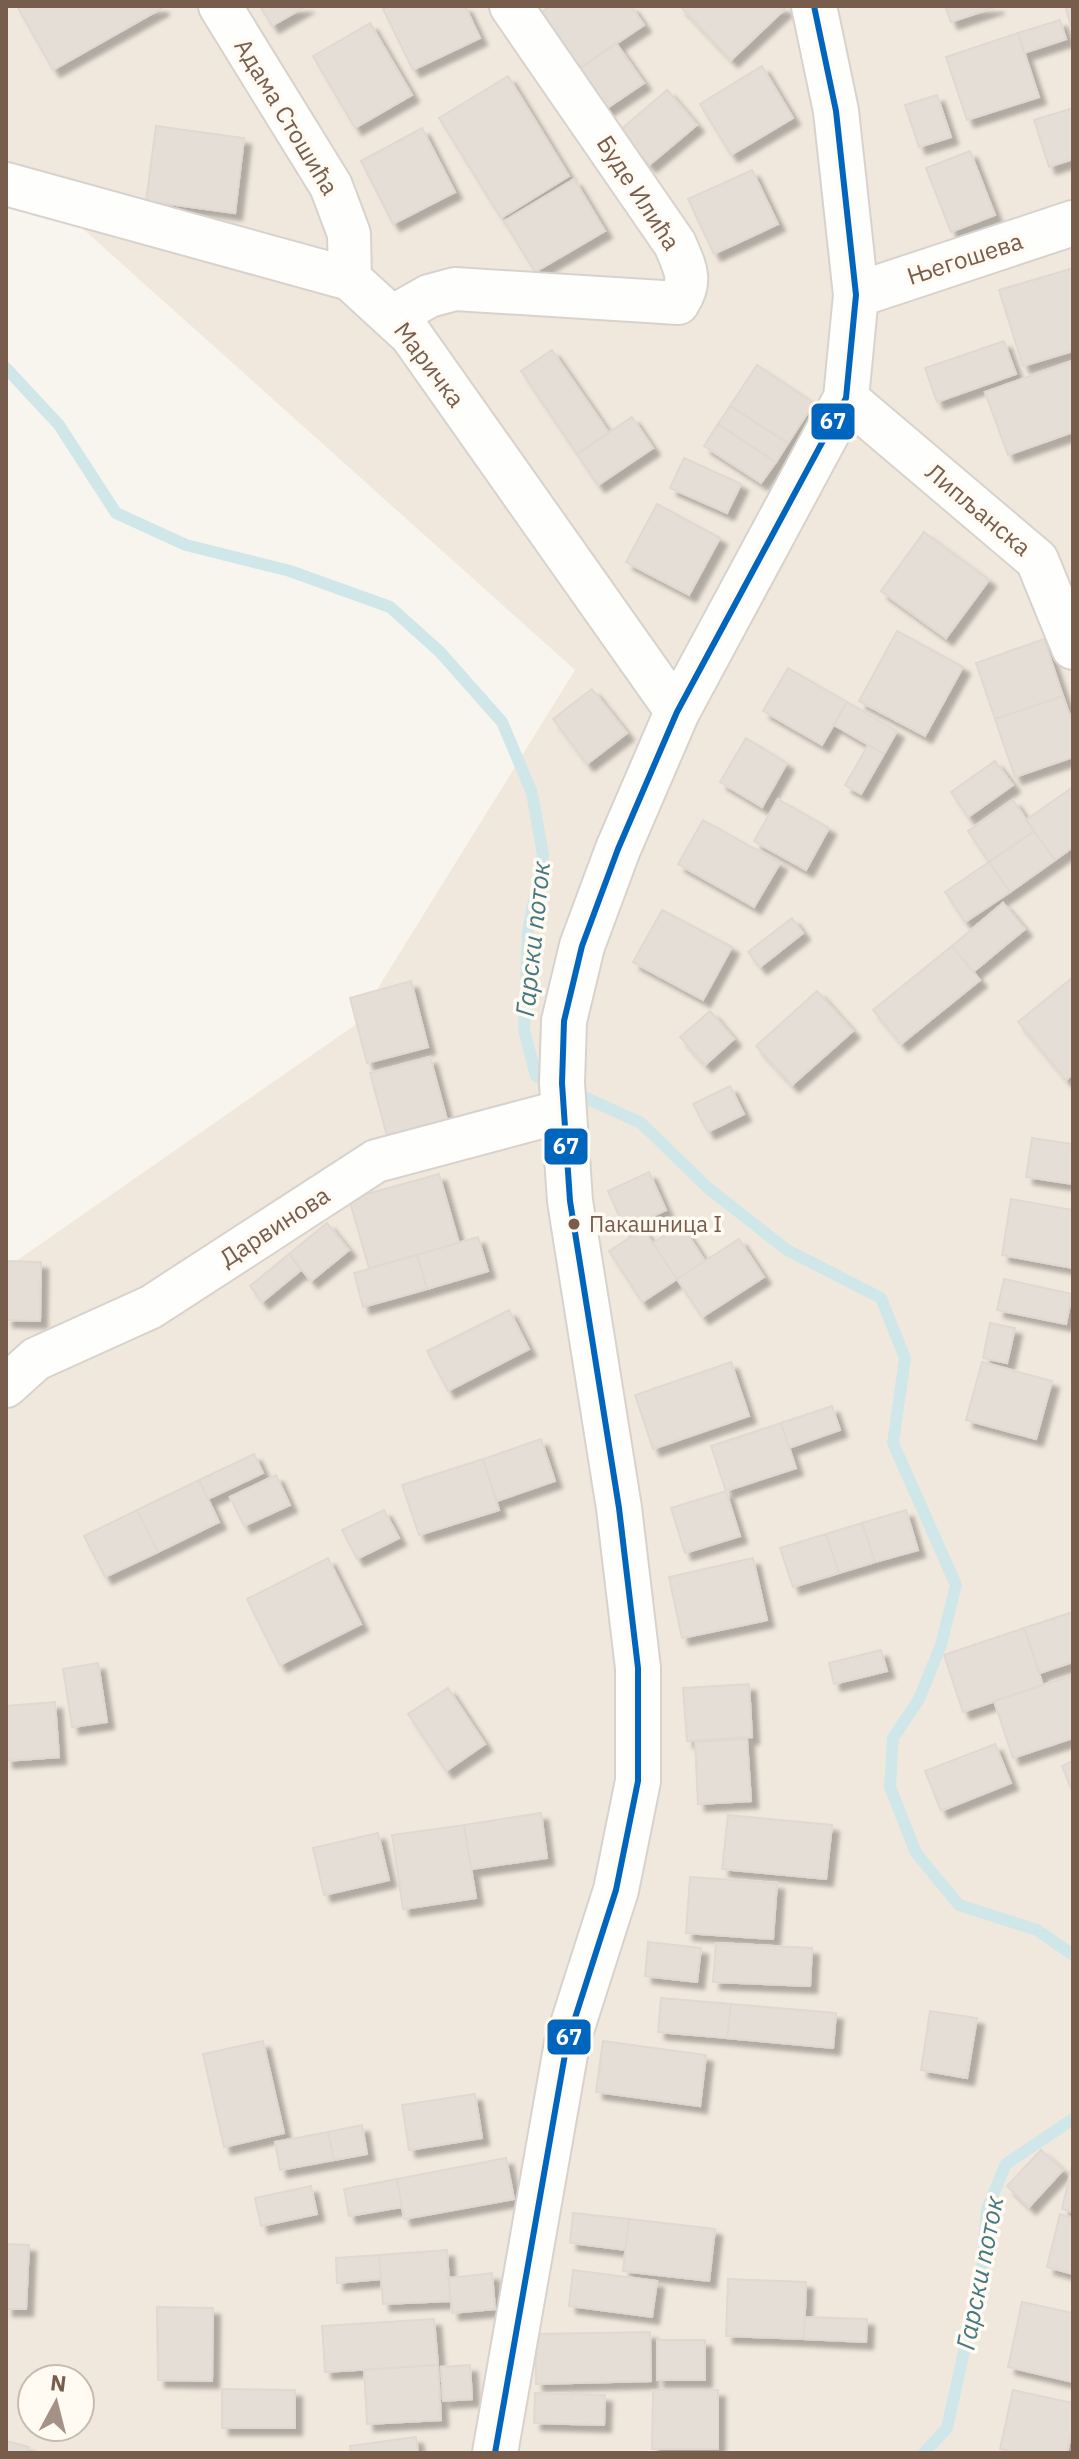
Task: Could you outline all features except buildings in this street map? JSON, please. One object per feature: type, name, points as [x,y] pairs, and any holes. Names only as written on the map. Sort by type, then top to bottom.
[{"type":"street","name":"Адама Стошића","points":[[220,6],[331,186],[349,234],[350,279]]},
{"type":"street","name":"Буде Илића","points":[[392,317],[429,296],[455,289],[678,303],[687,290],[686,272],[675,244],[511,6]]},
{"type":"street","points":[[495,2453],[567,2043],[616,1890],[638,1781],[638,1668],[619,1508],[570,1201],[564,1127],[564,1021],[582,946],[618,849],[677,712],[846,398],[856,295],[836,111],[814,6]]},
{"type":"street","name":"Маричка","points":[[6,184],[350,279],[411,335],[677,712]]},
{"type":"street","name":"Његошева","points":[[856,295],[1073,223]]},
{"type":"street","name":"Липљанска","points":[[846,398],[1037,560],[1073,648]]},
{"type":"street","name":"Дарвинова","points":[[6,1386],[36,1359],[151,1307],[376,1161],[564,1127]]},
{"type":"shaded area","points":[[6,6],[1073,6],[1073,2453],[6,2453],[6,1268],[355,1025],[575,670],[6,160]]},
{"type":"waterway","name":"Гарски поток","points":[[6,368],[59,425],[116,513],[186,545],[290,571],[390,607],[440,652],[502,722],[532,793],[543,855],[528,931],[524,1030],[536,1076],[552,1083]]},
{"type":"waterway","name":"Гарски поток","points":[[573,1092],[641,1123],[708,1188],[787,1250],[881,1298],[905,1358],[893,1443],[956,1585],[941,1645],[919,1699],[893,1738],[890,1787],[916,1853],[959,1905],[1037,1930],[1073,1955]]},
{"type":"waterway","name":"Гарски поток","points":[[924,2453],[947,2428],[982,2271],[987,2209],[1006,2164],[1073,2119]]},
{"type":"transit line","name":"67","points":[[495,2453],[567,2043],[616,1890],[638,1781],[638,1668],[619,1508],[570,1201],[562,1083],[564,1021],[582,946],[618,849],[677,712],[846,398],[856,295],[836,111],[814,6]]},
{"type":"place","name":"Пакашница I","points":[[574,1224]]}]
